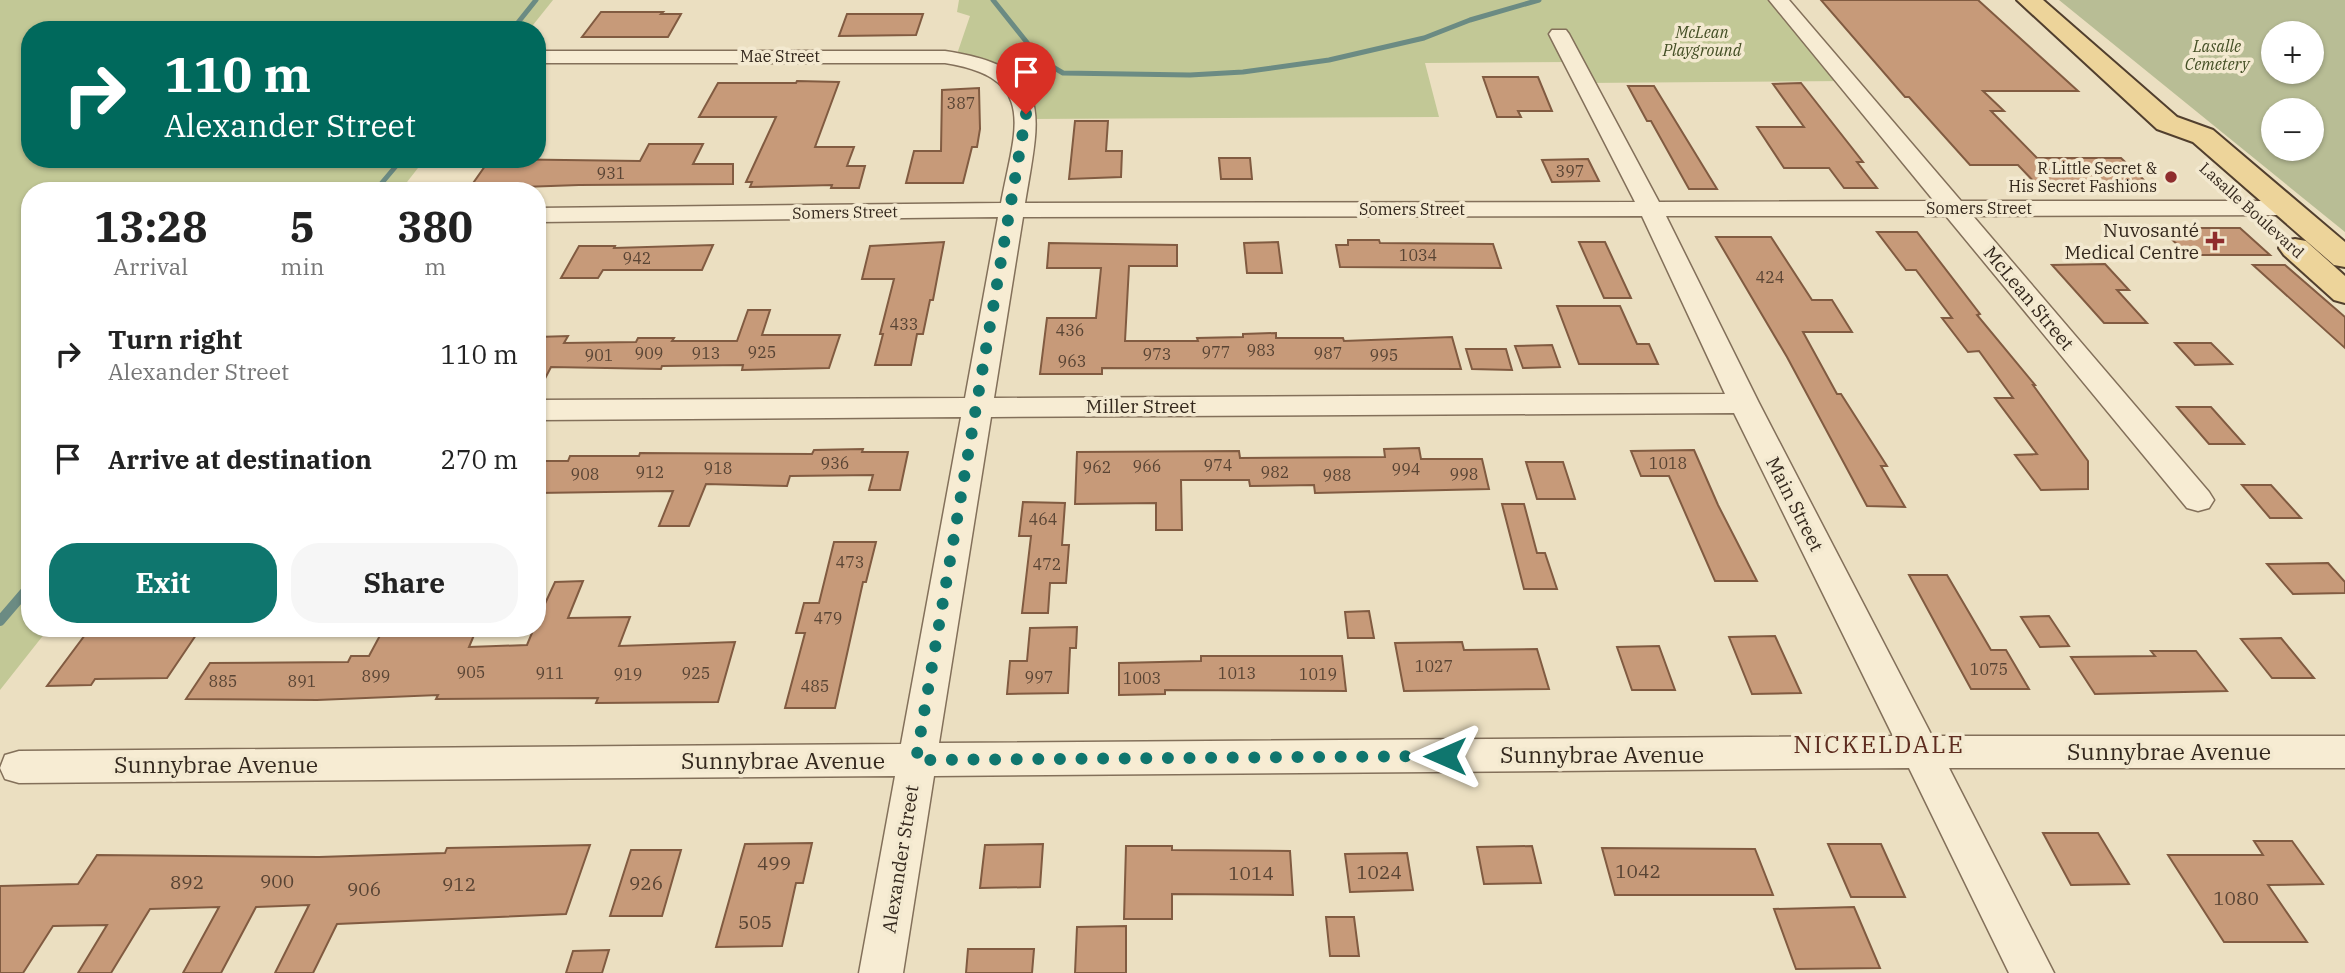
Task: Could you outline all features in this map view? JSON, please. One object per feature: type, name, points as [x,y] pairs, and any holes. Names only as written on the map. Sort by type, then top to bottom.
[{"type":"main road","name":"Lasalle Boulevard","points":[[2029,0],[2166,123],[2203,136],[2345,258]]},
{"type":"main road","name":"Lasalle Boulevard","points":[[2166,123],[2171,138],[2345,293]]},
{"type":"street","name":"McLean Street","points":[[1779,0],[2198,500]]},
{"type":"street","name":"Main Street","points":[[1559,34],[1601,109],[1744,403],[2032,973]]},
{"type":"street","name":"Mae Street","points":[[546,57],[945,57],[985,66],[1016,85]]},
{"type":"street","name":"Alexander Street","points":[[881,973],[1026,114],[1025,104],[1016,85]]},
{"type":"street","name":"Somers Street","points":[[546,215],[1010,210],[2287,208]]},
{"type":"street","name":"Miller Street","points":[[546,410],[1744,403]]},
{"type":"street","name":"Sunnybrae Avenue","points":[[19,767],[1921,752],[2345,752]]},
{"type":"green space","points":[[0,0],[553,0],[536,21],[21,21],[21,168],[418,168],[407,182],[21,182],[21,637],[42,637],[0,690]]},
{"type":"green space","name":"McLean Playground","points":[[959,0],[1777,0],[1846,81],[1584,83],[1573,62],[1425,63],[1439,117],[1028,119],[1018,84],[956,57],[970,16],[957,12]]},
{"type":"green space","name":"Lasalle Cemetery","points":[[2059,0],[2345,0],[2345,232]]},
{"type":"building","points":[[1821,0],[1978,0],[2078,91],[1983,91],[2004,111],[1991,111],[2037,158],[2121,158],[2149,185],[2075,184],[2078,188],[2039,187],[2018,165],[1970,165],[1909,97],[1905,97]]},
{"type":"building","points":[[601,12],[681,14],[668,37],[582,37]]},
{"type":"building","points":[[847,14],[923,14],[916,35],[839,36]]},
{"type":"building","points":[[1483,77],[1538,77],[1552,111],[1518,111],[1521,117],[1497,117]]},
{"type":"building","points":[[839,82],[815,147],[854,147],[847,166],[865,166],[859,188],[831,188],[832,185],[750,187],[752,182],[746,182],[776,117],[699,117],[718,83]]},
{"type":"building","points":[[1801,83],[1863,162],[1857,162],[1877,188],[1844,188],[1829,168],[1784,168],[1757,127],[1804,127],[1773,84]]},
{"type":"building","points":[[1628,86],[1654,86],[1717,189],[1689,189]]},
{"type":"building","points":[[979,88],[980,129],[977,147],[972,147],[963,183],[906,183],[914,151],[941,151],[942,90]]},
{"type":"building","points":[[1075,121],[1108,121],[1106,151],[1122,151],[1121,177],[1069,179]]},
{"type":"building","points":[[649,144],[703,144],[693,164],[733,164],[733,184],[546,186],[546,182],[474,182],[484,168],[546,168],[546,160],[640,161]]},
{"type":"building","points":[[1219,158],[1250,158],[1252,179],[1221,179]]},
{"type":"building","points":[[1588,159],[1599,181],[1552,182],[1542,160]]},
{"type":"building","name":"Nuvosanté Medical Centre","points":[[2160,228],[2240,228],[2270,255],[2188,255]]},
{"type":"building","points":[[1877,232],[1917,232],[1980,314],[1977,315],[2035,385],[2088,461],[2088,489],[2041,490],[2015,455],[2037,454],[1995,398],[2013,398],[1979,351],[1968,352],[1942,318],[1952,318],[1916,270],[1906,270]]},
{"type":"building","points":[[1716,237],[1771,237],[1812,300],[1832,300],[1852,332],[1803,332],[1837,394],[1841,394],[1887,466],[1881,466],[1905,507],[1867,506],[1787,357]]},
{"type":"building","points":[[1348,240],[1379,240],[1380,243],[1493,244],[1501,268],[1340,267],[1336,245],[1348,245]]},
{"type":"building","points":[[944,242],[933,300],[930,300],[923,334],[917,334],[911,365],[875,365],[894,279],[862,279],[870,246]]},
{"type":"building","points":[[1278,242],[1282,273],[1247,273],[1244,243]]},
{"type":"building","points":[[1579,242],[1605,242],[1631,298],[1604,298]]},
{"type":"building","points":[[1049,243],[1177,245],[1177,266],[1129,266],[1125,341],[1198,341],[1197,338],[1276,333],[1276,338],[1343,338],[1344,341],[1452,337],[1461,369],[1102,368],[1102,374],[1040,374],[1047,318],[1096,318],[1101,268],[1047,268]]},
{"type":"building","points":[[713,245],[702,270],[603,270],[598,278],[561,278],[579,246],[615,246],[614,248]]},
{"type":"building","points":[[2105,264],[2129,290],[2117,290],[2147,323],[2104,323],[2052,265]]},
{"type":"building","points":[[2253,265],[2285,265],[2345,317],[2345,348]]},
{"type":"building","points":[[1557,306],[1620,306],[1637,344],[1649,344],[1658,364],[1579,364]]},
{"type":"building","points":[[748,310],[770,310],[762,335],[840,335],[829,368],[742,370],[743,365],[662,366],[661,369],[551,367],[546,377],[546,337],[568,336],[564,343],[636,342],[638,338],[737,341]]},
{"type":"building","points":[[2175,343],[2211,343],[2232,364],[2195,365]]},
{"type":"building","points":[[1552,345],[1560,367],[1523,368],[1515,346]]},
{"type":"building","points":[[1466,349],[1506,349],[1512,370],[1472,369]]},
{"type":"building","points":[[2177,407],[2211,407],[2244,444],[2209,444]]},
{"type":"building","points":[[1419,448],[1421,459],[1482,459],[1489,489],[1315,493],[1314,485],[1250,486],[1249,480],[1181,480],[1182,530],[1156,530],[1156,503],[1075,504],[1077,452],[1239,451],[1240,458],[1385,457],[1384,449]]},
{"type":"building","points":[[814,450],[908,452],[900,490],[869,490],[873,475],[790,476],[787,486],[706,484],[689,526],[659,526],[673,491],[546,493],[546,461],[568,461],[570,456],[639,456],[640,453],[812,454]]},
{"type":"building","points":[[1694,450],[1718,505],[1757,581],[1715,581],[1669,476],[1641,476],[1631,451]]},
{"type":"building","points":[[1526,462],[1563,462],[1575,499],[1537,499]]},
{"type":"building","points":[[2242,485],[2271,485],[2301,518],[2270,518]]},
{"type":"building","points":[[1023,502],[1065,503],[1062,545],[1069,545],[1066,583],[1050,583],[1048,613],[1022,613],[1031,536],[1019,536]]},
{"type":"building","points":[[1502,504],[1524,504],[1537,553],[1545,553],[1557,589],[1524,589]]},
{"type":"building","points":[[834,542],[876,542],[866,582],[863,582],[835,708],[785,708],[805,633],[796,633],[804,603],[819,603]]},
{"type":"building","points":[[2328,563],[2345,582],[2345,593],[2293,594],[2267,564]]},
{"type":"building","points":[[1909,575],[1947,575],[1991,650],[2006,650],[2029,689],[1971,689]]},
{"type":"building","points":[[583,581],[568,618],[630,617],[619,646],[735,642],[718,702],[596,703],[598,698],[436,699],[438,695],[317,700],[186,699],[210,663],[348,662],[351,656],[369,656],[379,637],[473,637],[469,647],[527,645],[530,637],[546,637],[546,602],[555,582]]},
{"type":"building","points":[[1369,611],[1374,638],[1348,638],[1345,612]]},
{"type":"building","points":[[2049,616],[2069,646],[2040,647],[2021,617]]},
{"type":"building","points":[[1077,627],[1076,648],[1070,648],[1068,693],[1007,694],[1010,661],[1027,661],[1030,628]]},
{"type":"building","points":[[1775,636],[1801,693],[1752,694],[1729,637]]},
{"type":"building","points":[[84,637],[195,637],[167,678],[95,679],[91,685],[47,686]]},
{"type":"building","points":[[2281,638],[2314,678],[2272,678],[2241,639]]},
{"type":"building","points":[[1462,642],[1464,650],[1537,649],[1549,689],[1404,691],[1395,643]]},
{"type":"building","points":[[1659,646],[1675,690],[1632,690],[1617,647]]},
{"type":"building","points":[[2151,651],[2196,651],[2227,691],[2095,694],[2071,657],[2155,656]]},
{"type":"building","points":[[1201,656],[1342,656],[1346,691],[1165,690],[1165,694],[1119,695],[1119,663],[1201,661]]},
{"type":"building","points":[[2043,833],[2098,833],[2129,884],[2071,885]]},
{"type":"building","points":[[2254,841],[2292,841],[2323,884],[2268,885],[2307,942],[2224,942],[2168,855],[2263,855]]},
{"type":"building","points":[[812,843],[803,883],[796,883],[782,946],[716,947],[745,844]]},
{"type":"building","points":[[1043,844],[1040,887],[980,888],[985,845]]},
{"type":"building","points":[[1828,844],[1881,844],[1905,897],[1851,897]]},
{"type":"building","points":[[590,845],[566,914],[337,924],[313,973],[275,973],[309,905],[256,907],[221,973],[183,973],[219,907],[150,909],[111,973],[78,973],[107,925],[53,926],[23,973],[0,973],[0,886],[78,884],[97,855],[319,857],[445,853],[447,848]]},
{"type":"building","points":[[1126,846],[1172,846],[1172,850],[1290,851],[1293,895],[1172,894],[1172,919],[1124,919]]},
{"type":"building","points":[[1532,846],[1541,883],[1484,884],[1477,847]]},
{"type":"building","points":[[1602,848],[1755,849],[1773,895],[1615,895]]},
{"type":"building","points":[[631,850],[681,850],[662,916],[610,916]]},
{"type":"building","points":[[1407,853],[1413,890],[1350,892],[1345,854]]},
{"type":"building","points":[[1854,907],[1880,968],[1796,969],[1774,909]]},
{"type":"building","points":[[1326,917],[1354,917],[1359,956],[1330,956]]},
{"type":"building","points":[[1126,926],[1126,973],[1075,973],[1077,927]]},
{"type":"building","points":[[968,949],[1034,949],[1032,973],[966,973]]},
{"type":"building","points":[[609,950],[602,973],[566,973],[573,951]]},
{"type":"waterway","points":[[519,21],[536,0]]},
{"type":"waterway","points":[[993,0],[1041,60],[1063,73],[1190,75],[1243,72],[1329,60],[1424,38],[1470,20],[1539,0]]},
{"type":"waterway","points":[[383,182],[394,168]]},
{"type":"waterway","points":[[0,621],[21,596]]},
{"type":"place","name":"R Little Secret & His Secret Fashions","points":[[2171,177]]},
{"type":"place","name":"Nuvosanté Medical Centre","points":[[2215,241]]},
{"type":"district","name":"NICKELDALE","points":[[1879,745]]},
{"type":"route","points":[[1026,114],[1018,174],[916,760],[1445,756]]}]
